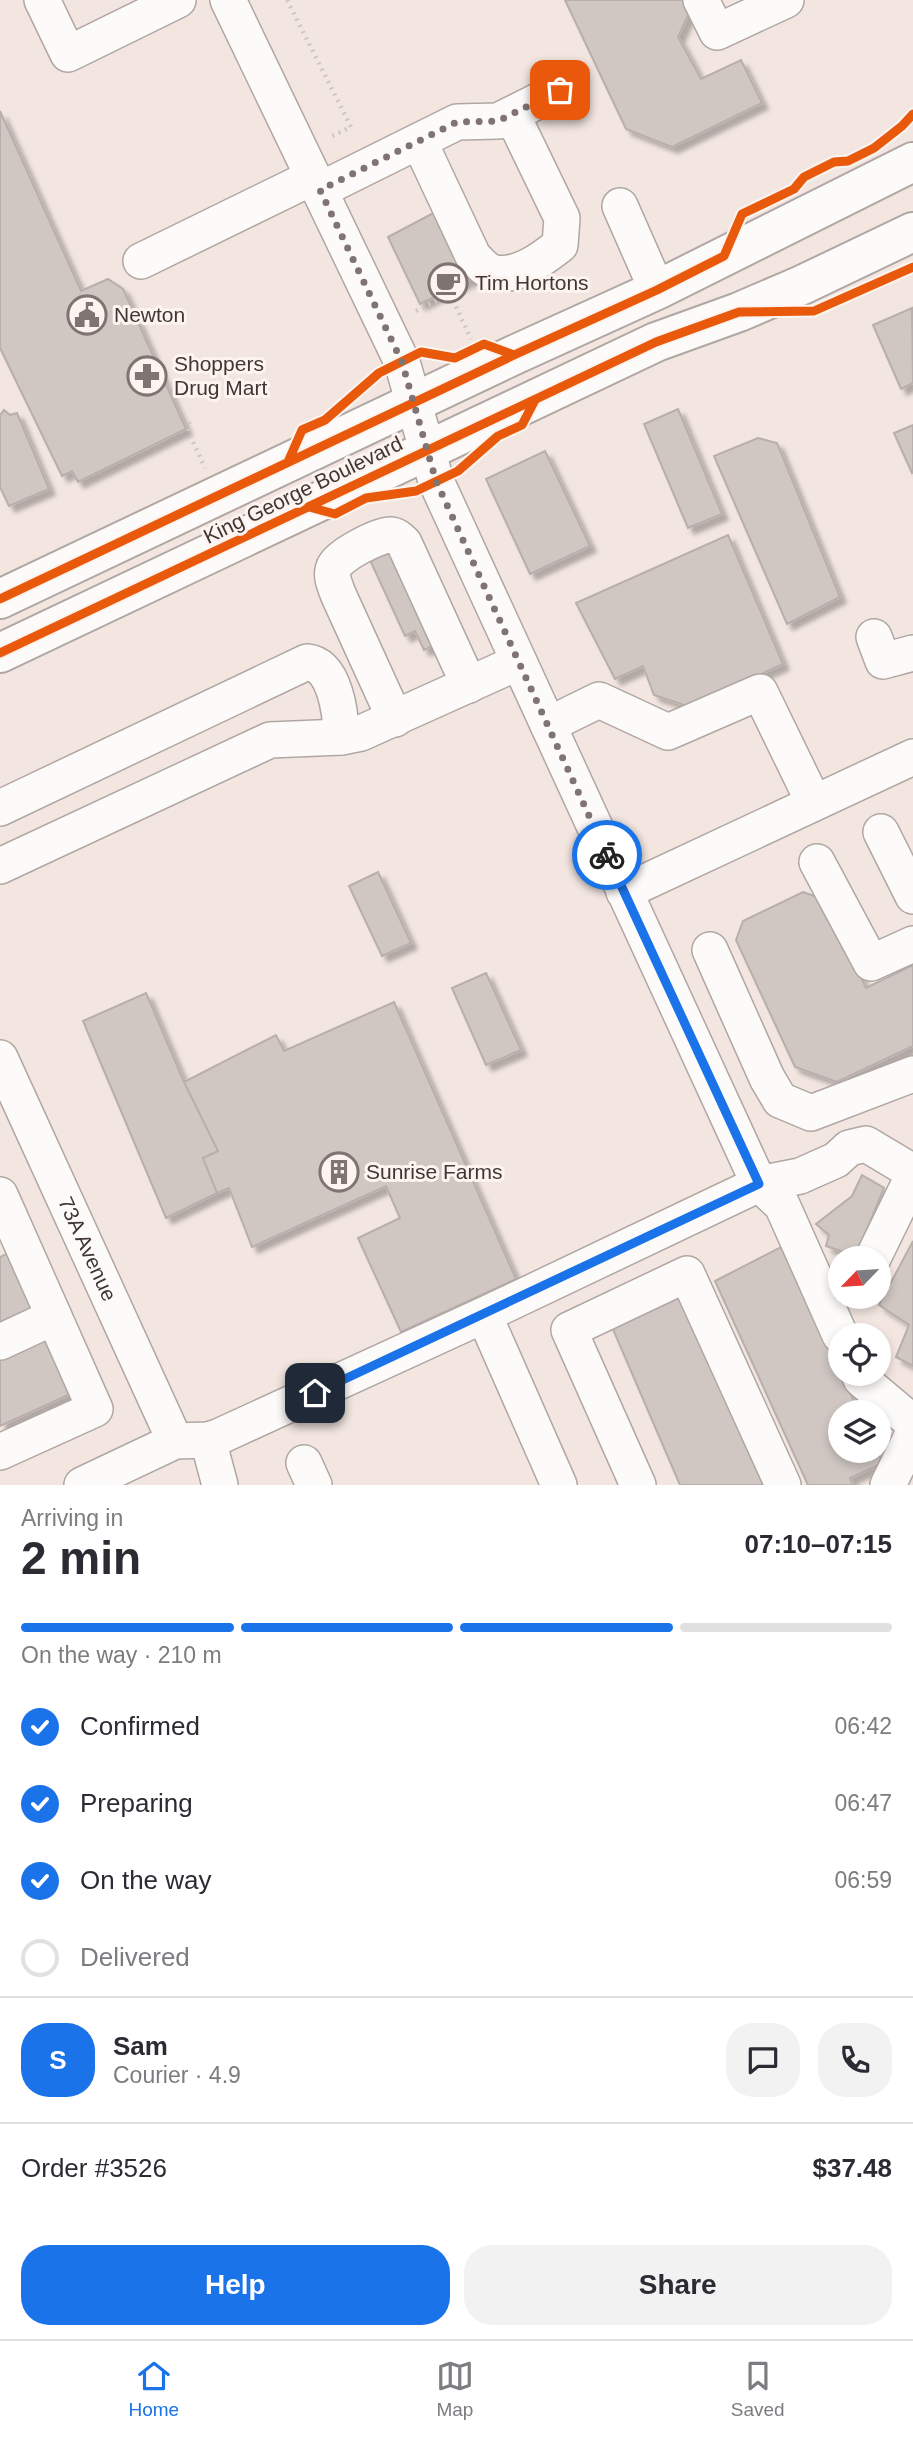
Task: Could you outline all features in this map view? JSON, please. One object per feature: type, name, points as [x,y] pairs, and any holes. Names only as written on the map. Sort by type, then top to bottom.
[{"type":"main road","points":[[898,169],[913,140]]},
{"type":"main road","name":"King George Boulevard","points":[[0,598],[657,290],[898,169]]},
{"type":"main road","name":"King George Boulevard","points":[[0,653],[656,342],[739,312],[913,232]]},
{"type":"main road","points":[[0,629],[58,602],[113,545]]},
{"type":"street","points":[[42,0],[68,54],[178,0]]},
{"type":"street","points":[[228,0],[402,362],[436,481],[719,1098],[759,1184],[782,1205],[840,1316]]},
{"type":"street","points":[[701,0],[717,32],[786,0]]},
{"type":"street","points":[[141,261],[457,122],[498,121],[560,90]]},
{"type":"street","points":[[419,141],[473,256],[494,273],[514,272],[542,259],[560,245],[562,218],[518,127],[505,118]]},
{"type":"street","points":[[620,206],[657,290]]},
{"type":"street","points":[[395,719],[332,577],[334,567],[342,558],[358,548],[389,535],[404,543],[469,685]]},
{"type":"street","points":[[0,808],[307,662],[316,663],[326,672],[341,719],[341,737]]},
{"type":"street","points":[[0,866],[270,740],[341,737],[360,733],[519,662]]},
{"type":"street","points":[[548,725],[599,700],[668,732],[760,692],[814,803]]},
{"type":"street","points":[[624,892],[913,757]]},
{"type":"street","points":[[881,832],[913,896]]},
{"type":"street","points":[[817,862],[871,963],[913,944]]},
{"type":"street","points":[[710,950],[767,1078],[780,1100],[811,1113],[913,1074]]},
{"type":"street","name":"73A Avenue","points":[[0,1058],[192,1441],[220,1485]]},
{"type":"street","points":[[719,1098],[767,1078]]},
{"type":"street","points":[[82,1485],[192,1441],[484,1315],[759,1184],[800,1176],[836,1160],[849,1148],[866,1144],[913,1174],[879,1246]]},
{"type":"street","points":[[0,1195],[10,1245],[54,1317],[95,1409],[0,1452]]},
{"type":"street","points":[[638,1485],[569,1330],[687,1274],[783,1485]]},
{"type":"street","points":[[484,1315],[559,1485]]},
{"type":"street","points":[[0,1342],[54,1317]]},
{"type":"street","points":[[871,1386],[913,1423]]},
{"type":"street","points":[[888,1485],[913,1434]]},
{"type":"path","points":[[287,0],[351,127],[322,142]]},
{"type":"path","points":[[416,311],[470,284]]},
{"type":"path","points":[[450,294],[473,343]]},
{"type":"path","points":[[189,422],[189,433],[207,472]]},
{"type":"building","points":[[565,0],[685,0],[690,11],[678,37],[701,79],[741,60],[762,103],[672,147],[626,129]]},
{"type":"building","points":[[0,111],[81,291],[108,279],[123,289],[186,429],[78,482],[72,471],[62,476],[0,348]]},
{"type":"building","points":[[443,208],[475,277],[420,304],[388,237]]},
{"type":"building","points":[[912,308],[913,383],[901,389],[873,325]]},
{"type":"building","points":[[678,409],[722,514],[688,528],[644,424]]},
{"type":"building","points":[[4,410],[10,415],[17,413],[49,489],[9,506],[0,487],[0,415]]},
{"type":"building","points":[[913,425],[913,472],[912,473],[894,433]]},
{"type":"building","points":[[758,438],[777,443],[840,597],[787,624],[714,456]]},
{"type":"building","points":[[545,451],[590,546],[530,574],[486,479]]},
{"type":"building","points":[[728,535],[783,664],[690,707],[654,695],[643,666],[615,679],[576,603]]},
{"type":"building","points":[[402,546],[446,639],[424,650],[415,631],[405,636],[370,560]]},
{"type":"building","points":[[378,872],[411,943],[382,956],[349,886]]},
{"type":"building","points":[[803,892],[823,899],[866,988],[913,965],[913,1046],[837,1082],[795,1067],[736,940],[743,921]]},
{"type":"building","points":[[486,973],[521,1050],[486,1065],[452,988]]},
{"type":"building","points":[[146,993],[184,1082],[218,1151],[203,1158],[217,1193],[166,1218],[83,1021]]},
{"type":"building","name":"Sunrise Farms","points":[[394,1002],[516,1279],[401,1332],[358,1238],[400,1218],[386,1186],[252,1247],[229,1188],[217,1193],[203,1158],[218,1151],[184,1082],[276,1035],[284,1051]]},
{"type":"building","points":[[862,1175],[884,1188],[860,1246],[826,1246],[829,1235],[816,1224],[852,1196]]},
{"type":"building","points":[[913,1241],[913,1366],[896,1357],[909,1325],[885,1309],[891,1309],[891,1282]]},
{"type":"building","points":[[783,1246],[828,1344],[828,1386],[847,1386],[854,1400],[828,1400],[828,1463],[883,1463],[850,1478],[853,1485],[808,1485],[715,1281]]},
{"type":"building","points":[[14,1250],[40,1308],[0,1326],[0,1257]]},
{"type":"building","points":[[692,1292],[772,1485],[680,1485],[612,1327]]},
{"type":"building","points":[[50,1336],[75,1392],[0,1426],[0,1359]]},
{"type":"cycle path","points":[[0,599],[724,256],[742,214],[794,189],[804,177],[834,162],[848,161],[874,148],[913,114]]},
{"type":"cycle path","points":[[0,653],[656,342],[739,312],[814,311],[913,267]]},
{"type":"cycle path","points":[[288,462],[302,430],[325,420],[379,373],[421,352],[455,358],[484,344],[514,355]]},
{"type":"cycle path","points":[[309,507],[335,514],[366,498],[416,491],[458,471],[498,436],[522,425],[535,400]]},
{"type":"way so far","points":[[560,90],[498,121],[457,122],[320,190],[402,362],[436,481],[607,855]]},
{"type":"place","name":"Tim Hortons","points":[[448,283]]},
{"type":"place","name":"Newton","points":[[87,315]]},
{"type":"place","name":"Shoppers Drug Mart","points":[[147,376]]},
{"type":"place","name":"Sunrise Farms","points":[[339,1172]]},
{"type":"route","points":[[315,1393],[759,1184],[607,855]]}]
